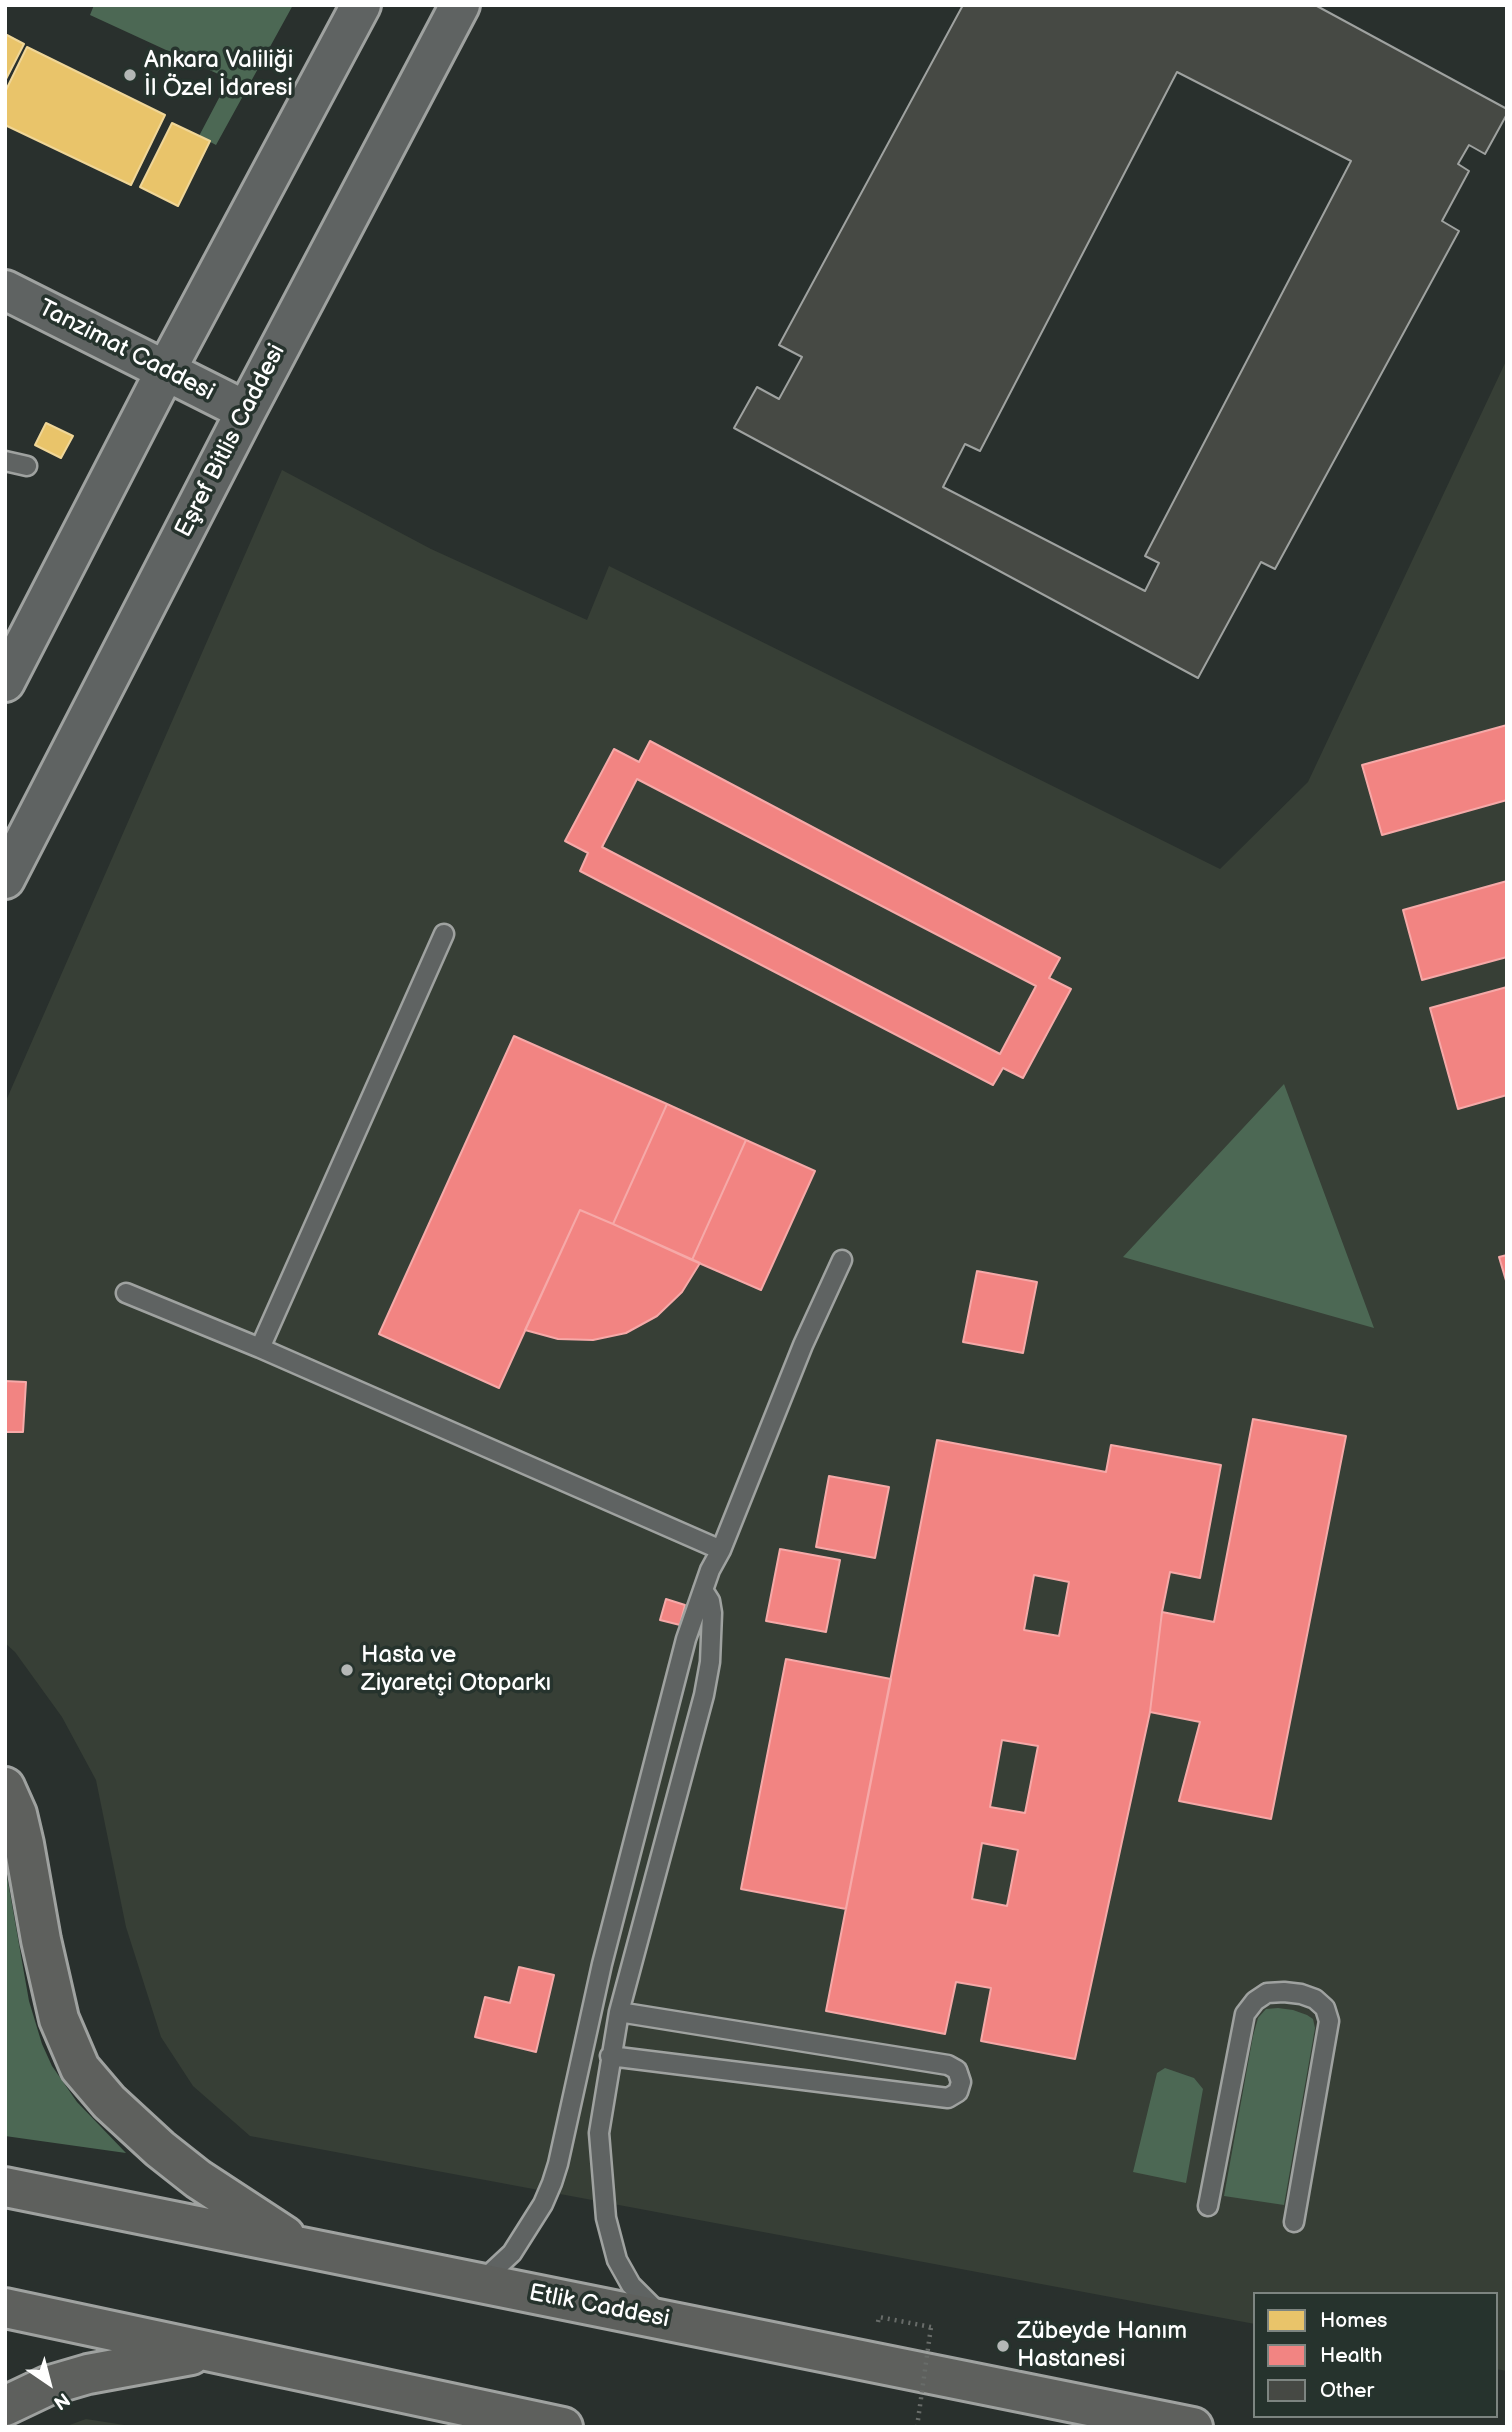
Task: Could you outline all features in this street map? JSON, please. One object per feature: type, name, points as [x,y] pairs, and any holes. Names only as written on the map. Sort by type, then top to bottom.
[{"type":"main road","points":[[5,682],[166,370],[360,5]]},
{"type":"main road","name":"Eşref Bitlis Caddesi","points":[[5,878],[246,411],[460,5]]},
{"type":"main road","name":"Tanzimat Caddesi","points":[[5,290],[246,411]]},
{"type":"main road","points":[[5,1787],[17,1814],[59,2018],[80,2067],[109,2102],[160,2149],[208,2186],[304,2248]]},
{"type":"main road","name":"Etlik Caddesi","points":[[5,2188],[1193,2427]]},
{"type":"main road","points":[[5,2308],[563,2427]]},
{"type":"main road","points":[[5,2406],[47,2386],[88,2374],[210,2352]]},
{"type":"lane","points":[[5,461],[27,466]]},
{"type":"lane","points":[[260,1348],[444,934]]},
{"type":"lane","points":[[480,2283],[512,2253],[543,2204],[552,2183],[602,1964],[686,1639],[710,1570],[721,1550],[803,1345],[842,1260]]},
{"type":"lane","points":[[126,1293],[260,1348],[721,1550]]},
{"type":"lane","points":[[668,2321],[631,2285],[617,2260],[606,2218],[599,2133],[619,2012],[706,1684],[713,1629],[710,1601],[703,1590]]},
{"type":"lane","points":[[1209,2206],[1245,2014],[1255,2001],[1267,1993],[1301,1994],[1315,1999],[1325,2008],[1328,2021],[1294,2222]]},
{"type":"lane","points":[[610,2056],[948,2098],[958,2092],[961,2082],[957,2070],[948,2065],[619,2012]]},
{"type":"path","points":[[879,2317],[931,2327],[917,2427]]},
{"type":"shaded area","points":[[1507,359],[1507,2371],[1498,2369],[1498,2292],[1253,2292],[1253,2324],[250,2136],[193,2086],[161,2037],[126,1927],[96,1780],[62,1717],[15,1652],[5,1643],[5,1103],[282,470],[431,549],[587,620],[609,566],[1220,869],[1308,782]]},
{"type":"shaded area","points":[[86,2419],[137,2427],[64,2427]]},
{"type":"green space","points":[[94,5],[293,5],[216,145],[199,136],[229,79],[90,15]]},
{"type":"green space","points":[[1284,1084],[1374,1328],[1123,1257]]},
{"type":"green space","points":[[5,1865],[29,2001],[42,2044],[52,2066],[77,2102],[126,2153],[5,2136]]},
{"type":"green space","points":[[1278,2008],[1307,2015],[1313,2019],[1315,2028],[1284,2205],[1224,2196],[1258,2018],[1266,2009]]},
{"type":"green space","points":[[1165,2068],[1194,2078],[1203,2089],[1186,2183],[1133,2172],[1157,2073]]},
{"type":"building: Homes","points":[[5,34],[24,44],[5,81]]},
{"type":"building: Homes","points":[[27,47],[165,115],[131,185],[5,125],[5,92]]},
{"type":"building: Homes","points":[[172,123],[210,141],[178,206],[140,187]]},
{"type":"building: Homes","points":[[46,423],[73,436],[61,458],[35,445]]},
{"type":"building: Health","points":[[1507,725],[1507,800],[1382,835],[1362,765]]},
{"type":"building: Health","points":[[650,741],[1060,958],[1049,978],[1071,989],[1023,1078],[1003,1068],[993,1085],[580,871],[588,853],[565,841],[614,749],[639,762]],"holes":[[[637,779],[1036,986],[1000,1054],[602,847]]]},
{"type":"building: Health","points":[[1507,881],[1507,957],[1422,980],[1403,910]]},
{"type":"building: Health","points":[[1507,987],[1507,1095],[1458,1109],[1430,1008]]},
{"type":"building: Health","points":[[514,1036],[667,1104],[613,1224],[580,1210],[499,1388],[379,1334]]},
{"type":"building: Health","points":[[667,1104],[746,1140],[692,1260],[613,1224]]},
{"type":"building: Health","points":[[746,1140],[815,1171],[761,1290],[692,1260]]},
{"type":"building: Health","points":[[580,1210],[700,1263],[682,1292],[657,1316],[626,1333],[593,1340],[558,1339],[525,1330]]},
{"type":"building: Health","points":[[1507,1255],[1507,1284],[1499,1257]]},
{"type":"building: Health","points":[[977,1271],[1037,1282],[1023,1353],[963,1342]]},
{"type":"building: Health","points":[[5,1381],[26,1382],[23,1432],[5,1432]]},
{"type":"building: Health","points":[[1253,1419],[1346,1436],[1271,1819],[1179,1801],[1200,1722],[1150,1712],[1162,1612],[1214,1622]]},
{"type":"building: Health","points":[[937,1440],[1106,1472],[1111,1445],[1221,1465],[1200,1578],[1170,1572],[1162,1612],[1150,1712],[1075,2059],[981,2041],[991,1988],[956,1982],[945,2034],[826,2011]],"holes":[[[1034,1575],[1069,1582],[1059,1636],[1024,1630]],[[1002,1740],[1038,1746],[1025,1813],[990,1807]],[[982,1843],[1018,1850],[1007,1906],[972,1899]]]},
{"type":"building: Health","points":[[829,1476],[889,1487],[875,1558],[816,1547]]},
{"type":"building: Health","points":[[780,1549],[840,1560],[826,1632],[766,1621]]},
{"type":"building: Health","points":[[666,1599],[685,1605],[680,1625],[660,1620]]},
{"type":"building: Health","points":[[786,1659],[891,1679],[846,1909],[741,1889]]},
{"type":"building: Health","points":[[519,1967],[554,1975],[536,2052],[475,2037],[485,1997],[510,2003]]},
{"type":"building: Other","points":[[963,5],[1315,5],[1507,109],[1507,114],[1485,154],[1469,145],[1458,164],[1469,171],[1442,221],[1459,231],[1275,569],[1261,562],[1198,678],[734,428],[757,387],[779,399],[802,357],[779,345]],"holes":[[[1177,72],[1351,161],[1145,556],[1159,563],[1145,591],[943,487],[965,444],[980,451]]]},
{"type":"place","name":"Ankara Valiliği İl Özel İdaresi","points":[[130,75]]},
{"type":"place","name":"Hasta ve Ziyaretçi Otoparkı","points":[[347,1670]]},
{"type":"place","name":"Zübeyde Hanım Hastanesi","points":[[1003,2346]]}]
